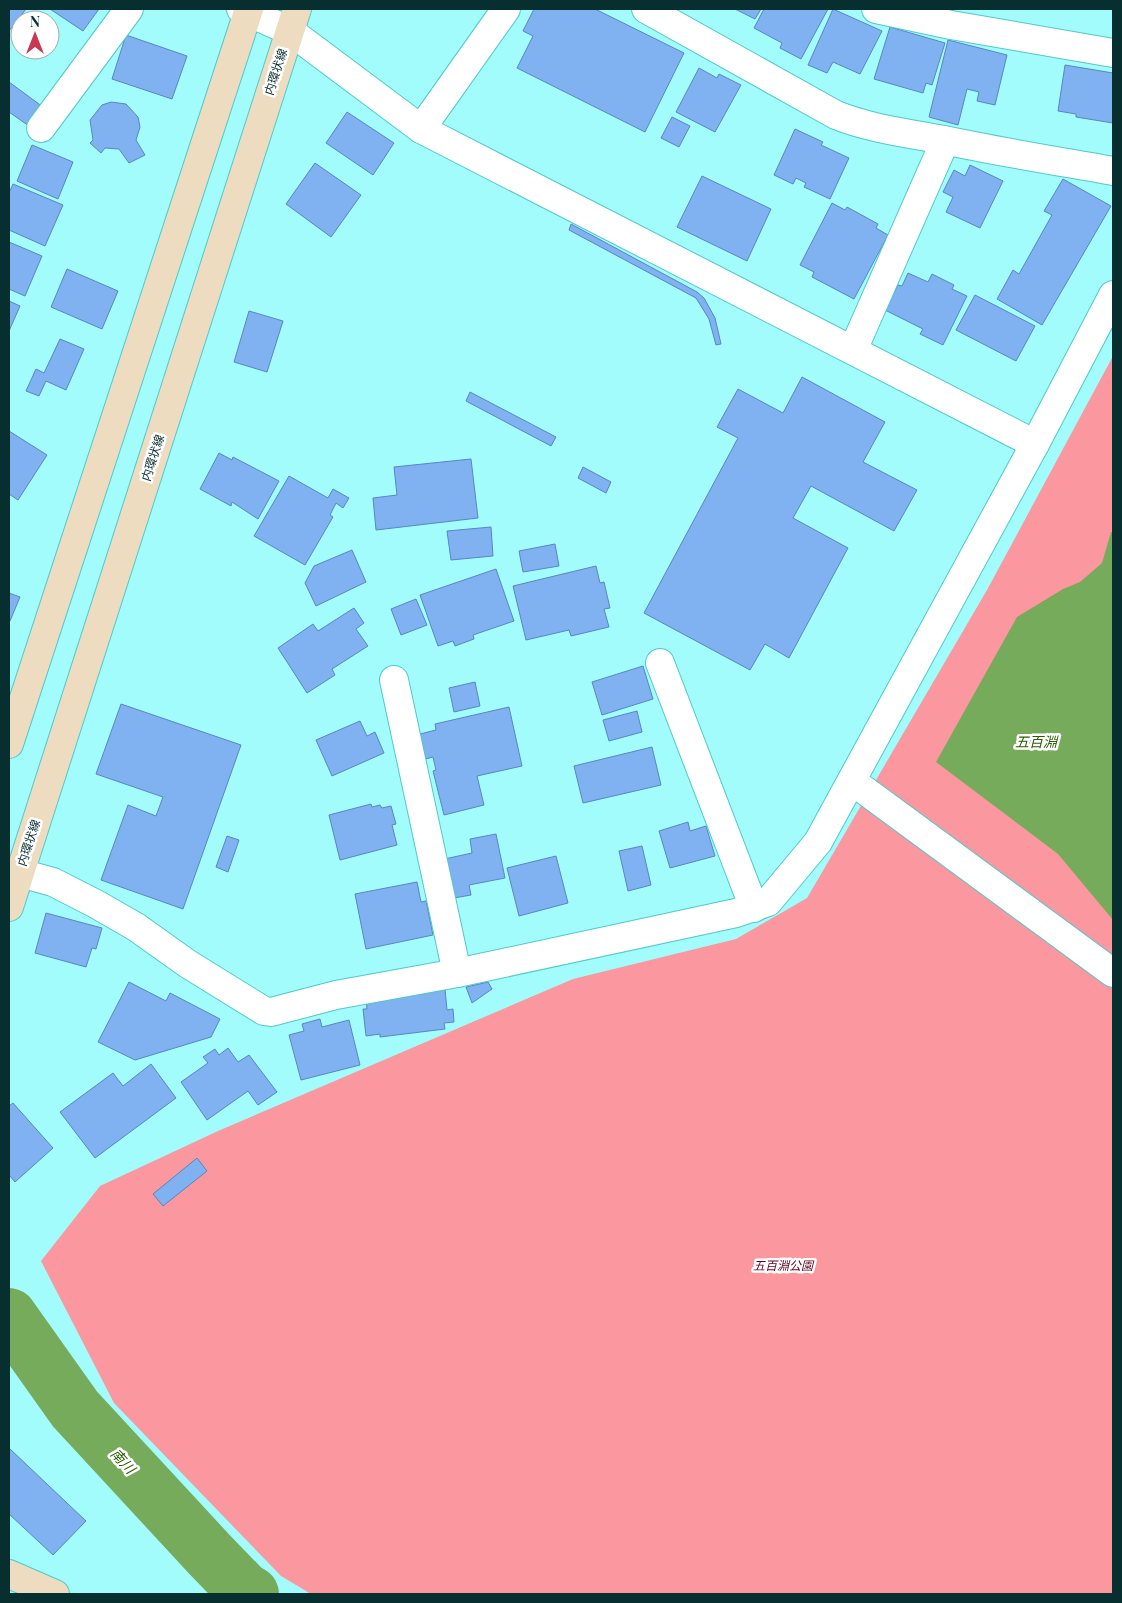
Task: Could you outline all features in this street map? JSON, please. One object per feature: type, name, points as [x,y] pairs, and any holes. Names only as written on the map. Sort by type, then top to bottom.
[{"type":"street","points":[[41,128],[129,9]]},
{"type":"street","points":[[421,129],[506,9]]},
{"type":"street","points":[[646,9],[836,115],[874,128],[1113,171]]},
{"type":"street","points":[[876,9],[950,25],[1113,53]]},
{"type":"street","points":[[9,744],[246,10],[293,20],[421,129],[1036,444]]},
{"type":"street","name":"内環状線","points":[[9,907],[293,20]]},
{"type":"street","points":[[853,350],[945,141]]},
{"type":"street","points":[[20,873],[53,882],[96,904],[136,927],[188,964],[264,1011],[276,1012],[336,995],[457,973],[754,908],[768,902],[818,842],[1036,444],[1113,295]]},
{"type":"street","points":[[660,663],[754,908]]},
{"type":"street","points":[[394,680],[457,973]]},
{"type":"street","points":[[852,780],[1113,973]]},
{"type":"street","points":[[9,1574],[55,1594]]},
{"type":"green space","name":"五百淵公園","points":[[1113,356],[1113,1594],[311,1594],[281,1576],[114,1403],[41,1261],[100,1186],[218,1131],[573,979],[736,939],[807,898],[987,590]]},
{"type":"water","name":"五百淵","points":[[1111,532],[1113,532],[1113,920],[1058,854],[936,762],[1017,617],[1063,589],[1080,582],[1102,563]]},
{"type":"building","points":[[9,9],[26,9],[10,10],[9,31]]},
{"type":"building","points":[[50,9],[99,9],[83,31],[60,16],[60,10]]},
{"type":"building","points":[[534,9],[595,9],[684,53],[645,132],[517,68],[533,36],[523,31]]},
{"type":"building","points":[[735,9],[761,9],[755,19]]},
{"type":"building","points":[[764,9],[828,9],[801,59],[780,48],[782,43],[754,28]]},
{"type":"building","points":[[833,9],[882,31],[860,74],[833,62],[827,73],[808,65]]},
{"type":"building","points":[[890,27],[945,43],[932,85],[926,83],[923,93],[874,79]]},
{"type":"building","points":[[126,35],[187,56],[172,99],[112,79]]},
{"type":"building","points":[[948,40],[1007,55],[995,105],[977,101],[979,92],[967,89],[958,125],[929,117]]},
{"type":"building","points":[[1065,65],[1113,73],[1113,123],[1076,117],[1076,114],[1058,111]]},
{"type":"building","points":[[699,68],[717,78],[719,74],[741,85],[715,132],[676,112]]},
{"type":"building","points":[[9,82],[43,107],[29,126],[9,112]]},
{"type":"building","points":[[111,102],[126,104],[138,117],[140,127],[136,140],[145,155],[129,163],[119,149],[105,148],[101,153],[90,143],[93,140],[90,120],[102,105]]},
{"type":"building","points":[[347,112],[394,143],[373,175],[326,143]]},
{"type":"building","points":[[672,117],[690,126],[679,147],[661,138]]},
{"type":"building","points":[[795,129],[823,142],[821,145],[849,158],[830,199],[804,187],[806,183],[796,178],[793,184],[774,175]]},
{"type":"building","points":[[32,145],[73,162],[58,199],[17,181]]},
{"type":"building","points":[[315,163],[361,195],[331,237],[286,204]]},
{"type":"building","points":[[970,165],[1003,181],[980,228],[946,212],[953,197],[943,192],[954,170],[965,176]]},
{"type":"building","points":[[702,176],[771,209],[747,261],[677,227]]},
{"type":"building","points":[[1063,179],[1111,206],[1042,325],[997,299],[1013,270],[1019,274],[1052,215],[1044,211]]},
{"type":"building","points":[[13,184],[63,205],[45,246],[9,230],[9,193]]},
{"type":"building","points":[[832,203],[845,210],[847,207],[878,224],[876,228],[888,235],[854,299],[812,277],[814,272],[800,265]]},
{"type":"building","points":[[571,224],[697,292],[704,298],[715,318],[721,344],[716,345],[709,319],[696,298],[569,230]]},
{"type":"building","points":[[9,242],[42,256],[25,296],[9,289]]},
{"type":"building","points":[[67,269],[118,291],[102,329],[51,307]]},
{"type":"building","points":[[908,273],[928,282],[932,274],[954,285],[952,289],[967,296],[943,345],[920,334],[923,329],[885,310],[898,285],[902,286]]},
{"type":"building","points":[[975,295],[1035,326],[1016,361],[956,330]]},
{"type":"building","points":[[9,301],[20,306],[9,331]]},
{"type":"building","points":[[249,311],[283,321],[267,372],[234,362]]},
{"type":"building","points":[[60,339],[84,349],[66,390],[46,381],[39,396],[26,391],[36,369],[44,373]]},
{"type":"building","points":[[802,377],[885,422],[863,462],[917,490],[894,531],[811,486],[793,518],[848,548],[789,658],[765,644],[750,670],[644,613],[738,438],[717,427],[738,389],[783,413]]},
{"type":"building","points":[[470,392],[556,437],[551,446],[466,401]]},
{"type":"building","points":[[9,431],[47,455],[18,500],[9,494]]},
{"type":"building","points":[[219,453],[232,460],[233,457],[279,481],[258,519],[232,502],[231,506],[200,489]]},
{"type":"building","points":[[471,459],[478,518],[376,530],[373,498],[397,495],[394,467]]},
{"type":"building","points":[[583,467],[611,482],[606,493],[578,478]]},
{"type":"building","points":[[289,476],[328,498],[333,489],[349,498],[343,508],[336,503],[330,515],[333,517],[305,565],[254,536]]},
{"type":"building","points":[[491,527],[493,556],[451,560],[447,531]]},
{"type":"building","points":[[555,544],[559,566],[523,572],[519,551]]},
{"type":"building","points":[[352,550],[366,582],[316,606],[305,583],[314,566]]},
{"type":"building","points":[[596,566],[600,583],[604,582],[610,608],[604,609],[609,627],[571,636],[569,630],[526,640],[513,586]]},
{"type":"building","points":[[496,569],[514,621],[473,635],[474,639],[455,646],[453,641],[438,646],[420,595]]},
{"type":"building","points":[[9,593],[20,597],[10,621],[9,620]]},
{"type":"building","points":[[416,599],[427,625],[401,635],[391,609]]},
{"type":"building","points":[[354,608],[364,623],[356,629],[368,646],[332,669],[335,675],[307,693],[278,648],[313,624],[318,631]]},
{"type":"building","points":[[643,666],[653,699],[602,715],[592,682]]},
{"type":"building","points":[[475,682],[480,706],[454,712],[449,688]]},
{"type":"building","points":[[121,704],[241,745],[183,909],[101,880],[128,805],[156,816],[163,797],[96,774]]},
{"type":"building","points":[[509,707],[522,766],[477,776],[484,805],[444,815],[433,771],[436,770],[433,757],[418,761],[412,736],[436,730],[435,724]]},
{"type":"building","points":[[637,711],[642,732],[609,741],[603,720]]},
{"type":"building","points":[[360,721],[367,736],[375,732],[384,753],[332,776],[316,740]]},
{"type":"building","points":[[652,747],[661,785],[583,803],[574,766]]},
{"type":"building","points":[[371,804],[372,807],[380,805],[382,808],[391,806],[396,824],[392,825],[397,845],[340,860],[329,815]]},
{"type":"building","points":[[688,822],[690,831],[706,826],[715,856],[670,868],[659,831]]},
{"type":"building","points":[[496,834],[505,878],[469,885],[471,895],[448,899],[440,860],[472,853],[470,839]]},
{"type":"building","points":[[227,836],[239,840],[228,872],[216,867]]},
{"type":"building","points":[[642,846],[651,885],[628,891],[619,851]]},
{"type":"building","points":[[556,856],[568,903],[519,916],[507,868]]},
{"type":"building","points":[[417,882],[421,902],[426,901],[433,935],[366,949],[355,894]]},
{"type":"building","points":[[46,913],[102,928],[96,949],[92,948],[86,967],[35,953]]},
{"type":"building","points":[[129,982],[166,1001],[170,993],[220,1019],[211,1037],[135,1060],[98,1042]]},
{"type":"building","points":[[488,982],[492,989],[472,1003],[466,987]]},
{"type":"building","points":[[445,989],[447,1010],[453,1009],[454,1022],[444,1023],[445,1029],[380,1037],[380,1034],[366,1036],[363,1009],[367,1009],[366,998]]},
{"type":"building","points":[[320,1019],[322,1027],[349,1020],[360,1065],[301,1080],[289,1035],[304,1031],[302,1024]]},
{"type":"building","points":[[228,1048],[238,1062],[249,1055],[277,1092],[258,1105],[248,1091],[207,1120],[181,1082],[208,1063],[203,1057],[215,1049],[219,1055]]},
{"type":"building","points":[[151,1064],[176,1098],[95,1158],[60,1112],[113,1073],[123,1086]]},
{"type":"building","points":[[13,1103],[53,1148],[15,1182],[9,1175],[9,1106]]},
{"type":"building","points":[[197,1158],[207,1171],[163,1206],[153,1194]]},
{"type":"building","points":[[9,1448],[86,1521],[53,1555],[9,1514]]},
{"type":"waterway","name":"南川","points":[[9,1316],[75,1409],[210,1555],[244,1590],[251,1594]]}]
